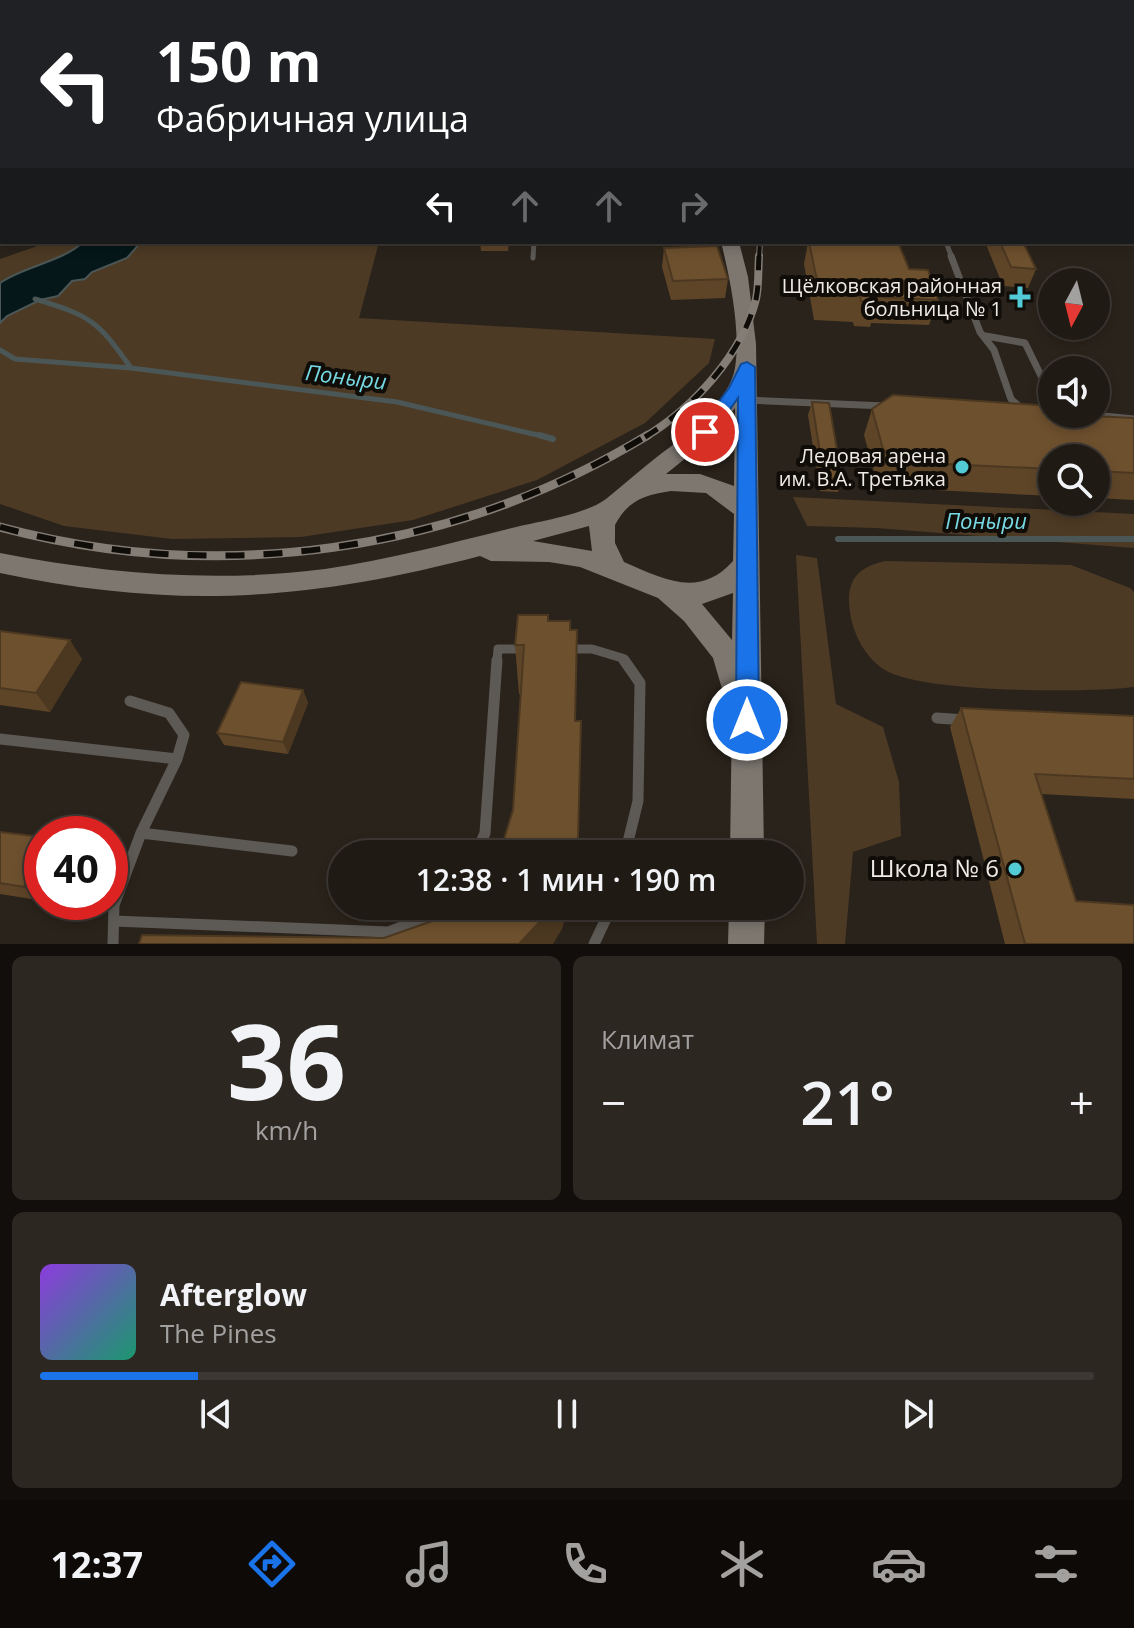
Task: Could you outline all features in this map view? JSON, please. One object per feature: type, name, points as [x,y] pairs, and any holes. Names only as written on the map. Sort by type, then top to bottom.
[{"type":"street","points":[[730,244],[746,329],[747,840]]},
{"type":"street","points":[[0,563],[93,581],[178,587],[249,586],[368,572],[589,517],[610,508],[705,432],[736,389],[747,367]]},
{"type":"street","points":[[634,489],[693,481],[735,495],[748,522]]},
{"type":"street","points":[[610,508],[600,529],[604,552],[615,571]]},
{"type":"street","points":[[453,552],[532,551],[581,558],[665,589],[693,595],[716,593],[736,581],[748,562]]},
{"type":"street","points":[[665,589],[694,613],[726,653],[747,720]]},
{"type":"street","points":[[746,944],[747,920]]},
{"type":"lane","points":[[533,258],[534,244]]},
{"type":"lane","points":[[947,244],[980,332],[986,336],[1025,343],[1038,369]]},
{"type":"lane","points":[[986,336],[1011,399],[1021,409]]},
{"type":"lane","points":[[747,400],[895,407]]},
{"type":"lane","points":[[1005,409],[1037,410]]},
{"type":"lane","points":[[1110,417],[1134,419]]},
{"type":"lane","points":[[482,840],[485,833],[498,649],[545,649]]},
{"type":"lane","points":[[561,649],[592,649],[622,658],[640,683],[638,801],[628,840]]},
{"type":"lane","points":[[113,944],[114,905],[141,833],[177,759],[184,735],[169,713],[130,701]]},
{"type":"lane","points":[[937,718],[982,720]]},
{"type":"lane","points":[[0,739],[177,759]]},
{"type":"lane","points":[[141,833],[292,851]]},
{"type":"lane","points":[[114,921],[388,932],[419,920]]},
{"type":"lane","points":[[594,944],[605,920]]},
{"type":"shaded area","points":[[43,244],[80,244],[66,254],[0,283],[0,259]]},
{"type":"shaded area","points":[[81,244],[139,244],[127,258],[92,272],[85,279],[72,281],[58,296],[40,300],[7,316],[0,323],[0,283]]},
{"type":"shaded area","points":[[139,244],[378,244],[359,318],[715,339],[709,363],[645,423],[537,480],[413,520],[301,537],[172,539],[64,526],[0,504],[0,323],[7,316],[40,300],[57,296],[72,281],[85,279],[92,272],[127,258]]},
{"type":"shaded area","points":[[793,497],[1038,509],[1038,516],[1134,514],[1134,548],[876,528],[807,526]]},
{"type":"shaded area","points":[[796,555],[817,558],[836,704],[883,727],[899,782],[901,836],[853,852],[845,944],[817,944]]},
{"type":"shaded area","points":[[885,561],[1071,565],[1130,588],[1134,592],[1134,687],[1044,690],[967,687],[904,678],[885,670],[869,656],[858,638],[851,617],[849,596],[850,588],[860,572]]},
{"type":"building","points":[[809,244],[899,244],[909,269],[928,270],[938,300],[876,297],[877,302],[861,301],[860,296],[820,295]]},
{"type":"building","points":[[1001,244],[1024,244],[1036,269],[1011,267]]},
{"type":"building","points":[[717,246],[728,279],[673,281],[664,248]]},
{"type":"building","points":[[893,395],[1038,405],[1038,428],[1110,428],[1110,417],[1134,418],[1134,473],[1110,472],[1110,444],[1038,444],[1038,468],[903,462],[883,449],[872,409]]},
{"type":"building","points":[[812,402],[829,403],[842,479],[824,478]]},
{"type":"building","points":[[518,615],[548,615],[548,621],[570,621],[570,630],[577,630],[575,721],[581,721],[577,840],[503,840],[513,810],[524,645],[515,645]]},
{"type":"building","points":[[0,631],[70,640],[36,693],[0,688]]},
{"type":"building","points":[[241,682],[303,690],[283,742],[217,733]]},
{"type":"building","name":"Школа № 6","points":[[961,708],[1134,716],[1134,779],[1035,774],[1076,901],[1134,905],[1134,944],[1025,944]]},
{"type":"building","points":[[0,832],[24,835],[24,887],[0,883]]},
{"type":"building","points":[[435,920],[541,920],[519,944],[139,944],[142,935],[384,938]]},
{"type":"waterway","name":"Поныри","points":[[35,299],[69,310],[91,322],[110,339],[131,368]]},
{"type":"waterway","name":"Поныри","points":[[0,350],[15,359],[131,368]]},
{"type":"waterway","name":"Поныри","points":[[131,368],[397,402],[546,437]]},
{"type":"waterway","name":"Поныри","points":[[539,435],[546,437]]},
{"type":"waterway","name":"Поныри","points":[[546,437],[553,439]]},
{"type":"waterway","name":"Поныри","points":[[838,539],[1134,539]]},
{"type":"railway","points":[[759,258],[760,244]]},
{"type":"railway","points":[[648,435],[698,395],[740,340],[756,299],[759,256]]},
{"type":"railway","points":[[0,527],[83,545],[166,554],[250,555],[333,547],[415,532],[496,507],[573,475],[648,435]]},
{"type":"place","name":"Щёлковская районная больница № 1","points":[[1020,297]]},
{"type":"place","name":"Ледовая арена им. В.А. Третьяка","points":[[962,467]]},
{"type":"place","name":"Школа № 6","points":[[1015,869]]},
{"type":"route","points":[[705,432],[736,389],[747,367],[747,720]]}]
